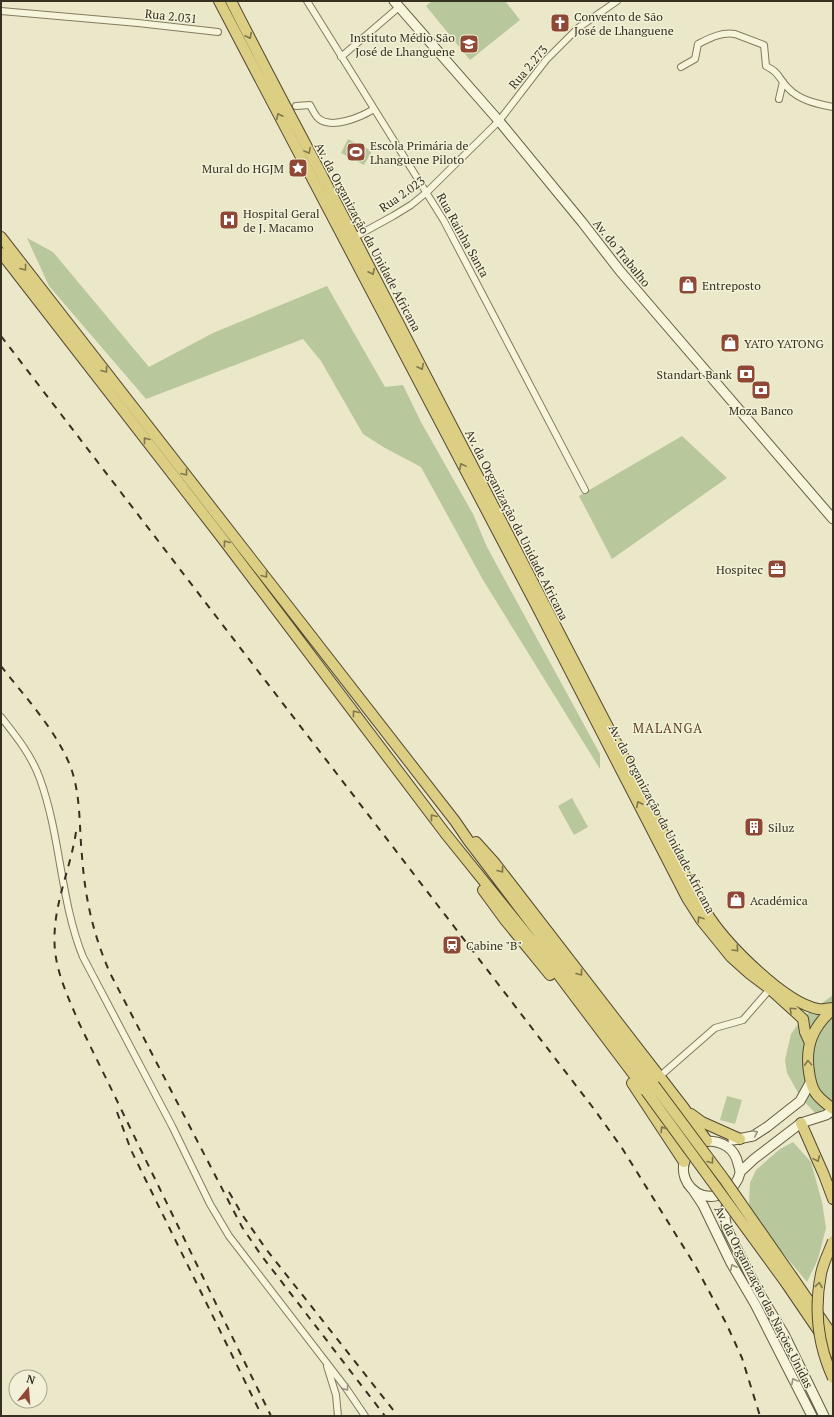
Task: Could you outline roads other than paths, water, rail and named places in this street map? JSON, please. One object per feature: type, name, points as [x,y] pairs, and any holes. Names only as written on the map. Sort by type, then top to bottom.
[{"type":"highway","name":"Av. da Organização da Unidade Africana","points":[[231,1],[691,887],[710,918],[722,934],[741,954],[776,986],[805,1004],[818,1009],[833,1008]]},
{"type":"highway","name":"Av. da Organização da Unidade Africana","points":[[219,3],[534,602],[687,898],[701,920],[731,957],[803,1019],[805,1032],[810,1043]]},
{"type":"highway","points":[[1,237],[455,821],[653,1084],[789,1281],[833,1352]]},
{"type":"highway","points":[[1,253],[222,538],[445,833],[545,957],[653,1084],[702,1122],[740,1139]]},
{"type":"highway","points":[[445,833],[473,876],[505,920],[547,971],[635,1087],[684,1162]]},
{"type":"highway","points":[[833,1008],[822,1019],[815,1030],[810,1043],[808,1063],[810,1083],[816,1093],[833,1110]]},
{"type":"highway","points":[[684,1108],[707,1141]]},
{"type":"highway","points":[[802,1123],[833,1199]]},
{"type":"highway","points":[[833,1241],[821,1272],[818,1290],[818,1326],[821,1343],[833,1378]]},
{"type":"highway","points":[[789,1281],[833,1336]]},
{"type":"main road","name":"Av. do Trabalho","points":[[397,4],[499,121],[620,271],[833,519]]},
{"type":"main road","points":[[810,1083],[800,1101],[795,1106],[767,1127],[752,1136],[740,1139],[707,1141],[695,1146],[686,1156],[684,1162],[684,1174],[689,1186],[704,1196],[717,1196],[728,1191],[736,1182],[740,1172],[754,1159],[802,1123],[826,1116],[833,1110]]},
{"type":"main road","points":[[718,1141],[734,1152],[738,1161],[740,1172]]},
{"type":"main road","name":"Av. da Organização das Nações Unidas","points":[[694,1190],[703,1205],[740,1281],[758,1310],[812,1416]]},
{"type":"main road","name":"Av. da Organização das Nações Unidas","points":[[728,1191],[725,1218],[727,1229],[757,1289],[784,1334],[824,1416]]},
{"type":"street","name":"Rua Rainha Santa","points":[[307,1],[340,57],[427,192],[456,241],[584,490]]},
{"type":"street","name":"Rua 2.273","points":[[499,121],[546,60],[578,28],[617,1]]},
{"type":"street","points":[[340,57],[397,4]]},
{"type":"street","name":"Rua 2.031","points":[[1,11],[138,23],[218,32]]},
{"type":"street","points":[[681,67],[695,59],[698,44],[712,36],[730,33],[764,45],[766,66],[775,70],[790,90],[809,101],[833,107]]},
{"type":"street","points":[[779,99],[783,82]]},
{"type":"street","points":[[296,106],[310,105],[318,119],[331,124],[365,115],[374,109]]},
{"type":"street","name":"Rua 2.023","points":[[344,241],[405,209],[427,192],[499,121]]},
{"type":"street","points":[[1,717],[24,748],[40,777],[47,800],[69,914],[76,939],[92,976],[172,1126],[210,1204],[229,1236],[325,1360],[365,1416]]},
{"type":"street","points":[[653,1084],[715,1028],[743,1020],[770,989]]},
{"type":"street","points":[[325,1360],[336,1395],[338,1416]]},
{"type":"railway","points":[[1,336],[594,1109],[622,1148],[696,1267],[726,1323],[742,1358],[760,1416]]},
{"type":"railway","points":[[1,666],[30,702],[58,741],[71,768],[77,789],[85,887],[94,930],[110,973],[242,1227],[261,1255],[385,1416]]},
{"type":"railway","points":[[76,832],[58,905],[56,920],[55,951],[61,979],[79,1023],[271,1416]]},
{"type":"railway","points":[[117,1112],[131,1150],[262,1416]]},
{"type":"railway","points":[[229,1192],[243,1216],[266,1249],[398,1416]]},
{"type":"place","name":"Convento de São José de Lhanguene","points":[[560,23]]},
{"type":"place","name":"Instituto Médio São José de Lhanguene","points":[[469,44]]},
{"type":"place","name":"Escola Primária de Lhanguene Piloto","points":[[356,152]]},
{"type":"place","name":"Mural do HGJM","points":[[298,168]]},
{"type":"place","name":"Hospital Geral de J. Macamo","points":[[229,220]]},
{"type":"place","name":"Entreposto","points":[[688,285]]},
{"type":"place","name":"YATO YATONG","points":[[730,343]]},
{"type":"place","name":"Standart Bank","points":[[746,374]]},
{"type":"place","name":"Moza Banco","points":[[761,390]]},
{"type":"place","name":"Hospitec","points":[[777,569]]},
{"type":"place","name":"Siluz","points":[[754,827]]},
{"type":"place","name":"Académica","points":[[736,900]]},
{"type":"place","name":"Cabine \"B\"","points":[[452,945]]},
{"type":"district","name":"MALANGA","points":[[668,728]]}]
